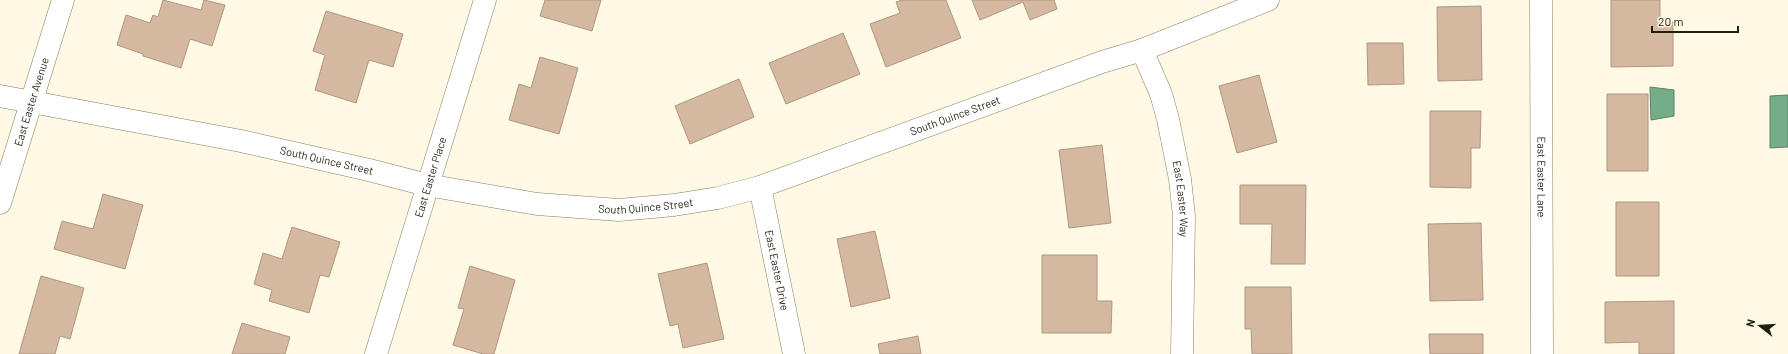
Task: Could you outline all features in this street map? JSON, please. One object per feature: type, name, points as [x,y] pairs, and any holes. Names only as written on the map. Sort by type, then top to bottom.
[{"type":"street","name":"East Easter Avenue","points":[[0,203],[63,0]]},
{"type":"street","name":"East Easter Place","points":[[376,354],[485,0]]},
{"type":"street","name":"South Quince Street","points":[[0,96],[240,141],[369,170],[427,185],[537,204],[619,210],[674,205],[718,198],[760,187],[1102,62],[1142,50],[1268,0]]},
{"type":"street","name":"East Easter Lane","points":[[1540,0],[1542,354]]},
{"type":"street","name":"East Easter Way","points":[[1142,50],[1161,94],[1168,119],[1180,179],[1184,216],[1182,354]]},
{"type":"street","name":"East Easter Drive","points":[[760,187],[794,354]]},
{"type":"shaded area","points":[[1650,87],[1674,90],[1674,116],[1651,120]]},
{"type":"shaded area","points":[[1788,95],[1788,147],[1770,148],[1770,96]]},
{"type":"building","points":[[163,0],[201,10],[204,0],[225,5],[212,46],[190,39],[181,68],[143,56],[143,54],[117,45],[126,15],[150,23],[153,15],[158,17]]},
{"type":"building","points":[[545,0],[601,0],[592,31],[540,16]]},
{"type":"building","points":[[902,0],[946,0],[961,38],[886,67],[870,24],[900,13],[896,2]]},
{"type":"building","points":[[972,0],[1054,0],[1057,9],[1030,20],[1023,2],[980,20]]},
{"type":"building","points":[[1611,0],[1660,0],[1660,22],[1673,22],[1673,66],[1611,67]]},
{"type":"building","points":[[1481,6],[1482,80],[1438,81],[1437,7]]},
{"type":"building","points":[[326,11],[403,34],[393,67],[369,60],[356,103],[315,90],[325,55],[313,51]]},
{"type":"building","points":[[843,33],[860,74],[786,104],[769,63]]},
{"type":"building","points":[[1367,43],[1403,43],[1404,84],[1368,85]]},
{"type":"building","points":[[540,57],[578,68],[559,134],[509,120],[519,84],[531,88]]},
{"type":"building","points":[[1259,75],[1277,142],[1237,153],[1219,86]]},
{"type":"building","points":[[739,79],[754,117],[690,144],[675,106]]},
{"type":"building","points":[[1607,94],[1648,94],[1648,171],[1607,171]]},
{"type":"building","points":[[1430,111],[1481,111],[1480,148],[1471,148],[1471,188],[1430,187]]},
{"type":"building","points":[[1102,145],[1111,223],[1069,228],[1059,150]]},
{"type":"building","points":[[1240,185],[1306,185],[1305,264],[1271,264],[1272,224],[1240,224]]},
{"type":"building","points":[[103,194],[143,205],[125,269],[54,249],[62,221],[93,229]]},
{"type":"building","points":[[1616,202],[1659,202],[1659,276],[1616,276]]},
{"type":"building","points":[[1481,223],[1483,300],[1430,301],[1428,224]]},
{"type":"building","points":[[292,227],[340,242],[329,277],[320,275],[309,313],[269,301],[272,290],[254,284],[263,253],[282,259]]},
{"type":"building","points":[[875,231],[890,298],[851,307],[837,239]]},
{"type":"building","points":[[1042,255],[1097,255],[1097,301],[1112,301],[1111,333],[1042,333]]},
{"type":"building","points":[[707,263],[724,339],[683,348],[678,324],[670,326],[658,274]]},
{"type":"building","points":[[470,266],[515,280],[494,354],[483,354],[453,345],[464,309],[458,308]]},
{"type":"building","points":[[41,276],[84,288],[70,339],[60,336],[55,354],[19,354]]},
{"type":"building","points":[[1245,287],[1291,287],[1292,354],[1252,354],[1251,329],[1245,329]]},
{"type":"building","points":[[1674,301],[1674,354],[1639,354],[1639,342],[1605,343],[1605,302]]},
{"type":"building","points":[[242,323],[290,337],[285,354],[232,354]]},
{"type":"building","points":[[1429,334],[1483,334],[1483,354],[1430,354]]},
{"type":"building","points":[[918,336],[921,354],[880,354],[878,344]]}]
